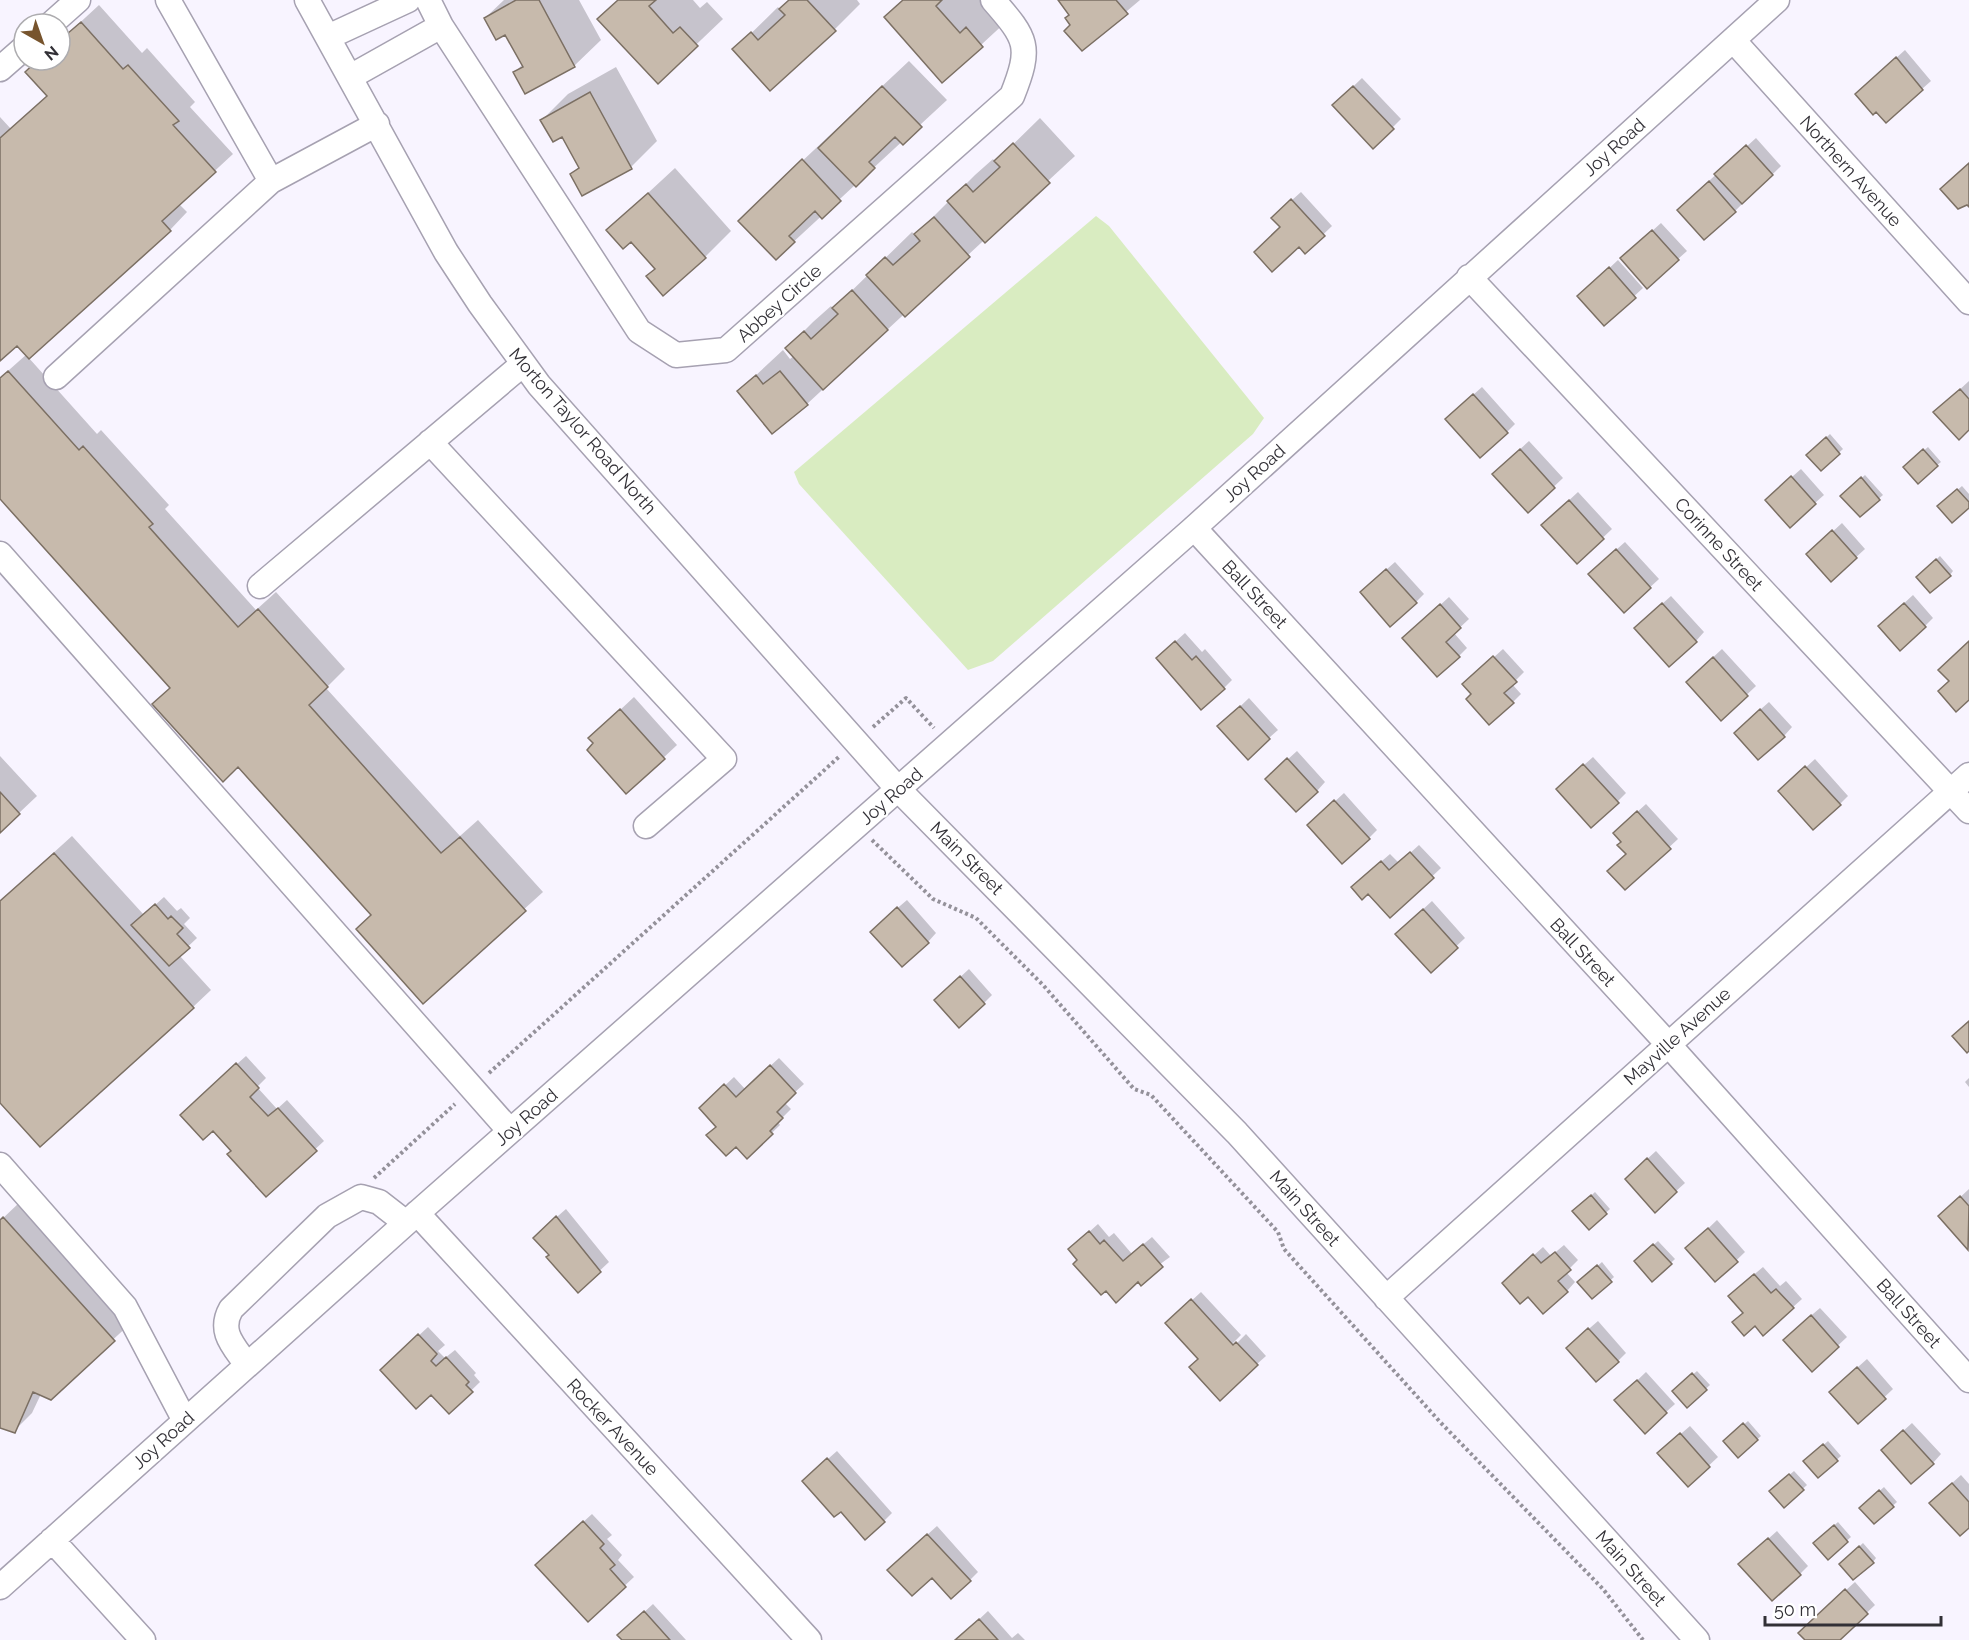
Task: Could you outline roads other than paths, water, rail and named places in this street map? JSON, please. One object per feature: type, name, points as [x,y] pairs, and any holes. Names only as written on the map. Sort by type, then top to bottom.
[{"type":"street","points":[[64,12],[78,0]]},
{"type":"street","points":[[168,0],[271,181]]},
{"type":"street","name":"Morton Taylor Road North","points":[[307,0],[446,252],[523,364],[898,789]]},
{"type":"street","points":[[328,37],[408,0]]},
{"type":"street","name":"Abbey Circle","points":[[428,0],[441,26],[639,331],[676,355],[726,350],[1012,96],[1025,64],[1020,31],[993,0]]},
{"type":"street","name":"Joy Road","points":[[5,1574],[52,1540],[411,1218],[1194,528],[1777,0]]},
{"type":"street","points":[[350,77],[441,26]]},
{"type":"street","name":"Northern Avenue","points":[[1733,40],[1969,302]]},
{"type":"street","points":[[0,69],[12,58]]},
{"type":"street","points":[[56,377],[271,181],[377,124]]},
{"type":"street","name":"Corinne Street","points":[[1469,277],[1960,783],[1969,811]]},
{"type":"street","points":[[260,586],[523,364]]},
{"type":"street","points":[[430,442],[724,759],[646,826]]},
{"type":"street","name":"Ball Street","points":[[1194,528],[1668,1044],[1969,1380]]},
{"type":"street","points":[[0,554],[510,1131]]},
{"type":"street","name":"Mayville Avenue","points":[[1386,1298],[1960,783]]},
{"type":"street","name":"Main Street","points":[[898,789],[1237,1133],[1696,1640]]},
{"type":"street","points":[[0,1165],[125,1307],[185,1421]]},
{"type":"street","name":"Rocker Avenue","points":[[247,1365],[225,1330],[225,1320],[231,1309],[327,1216],[345,1204],[362,1197],[380,1202],[411,1218],[809,1640]]},
{"type":"street","points":[[52,1540],[143,1640]]}]
